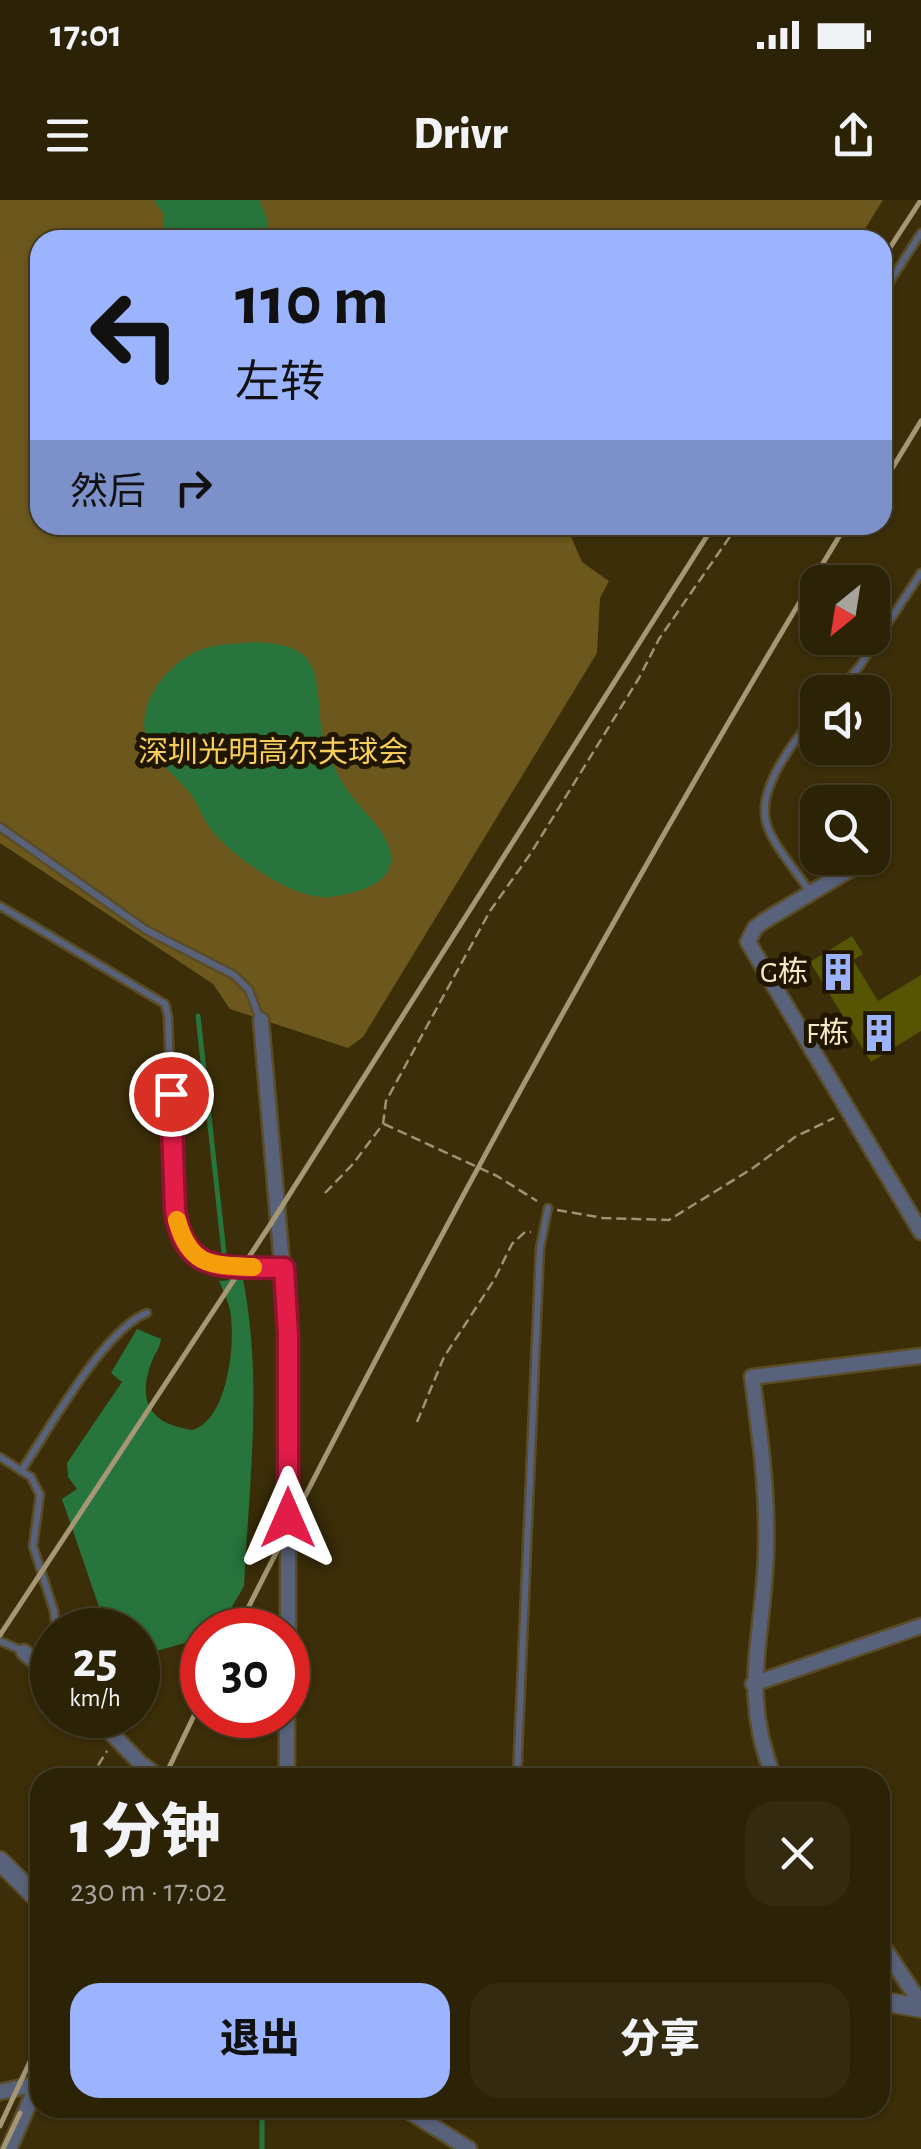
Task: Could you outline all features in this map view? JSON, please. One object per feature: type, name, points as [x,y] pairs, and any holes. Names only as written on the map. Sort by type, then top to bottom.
[{"type":"street","points":[[840,875],[755,928],[748,942],[921,1232]]},
{"type":"street","points":[[261,1020],[288,1335],[288,1608]]},
{"type":"street","points":[[771,1768],[758,1725],[754,1684],[767,1523],[752,1377],[921,1356]]},
{"type":"street","points":[[754,1684],[921,1626]]},
{"type":"street","points":[[24,1652],[30,1657]]},
{"type":"street","points":[[116,1738],[149,1768]]},
{"type":"street","points":[[287,1738],[287,1768]]},
{"type":"street","points":[[0,1861],[30,1891]]},
{"type":"street","points":[[890,1958],[921,2006]]},
{"type":"street","points":[[890,2001],[921,2006]]},
{"type":"street","points":[[0,2092],[30,2085]]},
{"type":"street","points":[[9,2149],[30,2103]]},
{"type":"street","points":[[420,2118],[469,2149]]},
{"type":"lane","points":[[892,278],[921,232]]},
{"type":"lane","points":[[852,675],[921,572]]},
{"type":"lane","points":[[800,738],[780,764],[765,808],[767,826],[811,893]]},
{"type":"lane","points":[[0,827],[146,930],[234,976],[249,990],[261,1020]]},
{"type":"lane","points":[[0,906],[164,1004],[168,1016],[177,1223],[195,1255],[216,1266],[284,1268]]},
{"type":"lane","points":[[517,1768],[542,1232],[548,1208]]},
{"type":"lane","points":[[21,1471],[92,1364],[134,1318],[148,1312]]},
{"type":"lane","points":[[0,1457],[30,1478],[40,1494],[34,1546],[53,1608]]},
{"type":"lane","points":[[0,1641],[24,1652]]},
{"type":"path","points":[[325,1193],[384,1124],[386,1102],[490,911],[531,854],[639,678],[658,639],[731,535]]},
{"type":"path","points":[[384,1124],[497,1176],[548,1208],[602,1218],[669,1220],[795,1137],[826,1120],[850,1114]]},
{"type":"path","points":[[417,1422],[444,1357],[494,1280],[512,1244],[525,1232],[542,1232]]},
{"type":"path","points":[[77,1768],[96,1768],[114,1738]]},
{"type":"green space","name":"深圳光明高尔夫球会","points":[[0,200],[883,200],[864,230],[30,230],[30,535],[570,535],[582,562],[609,581],[600,598],[597,653],[363,1037],[348,1048],[230,1009],[213,984],[0,843]]},
{"type":"shaded area","points":[[154,200],[260,200],[268,230],[164,230],[163,213]]},
{"type":"shaded area","points":[[253,642],[291,648],[304,656],[313,670],[331,760],[349,793],[389,847],[389,869],[364,889],[330,897],[316,896],[283,885],[250,865],[213,832],[190,793],[150,747],[144,719],[154,690],[164,677],[187,657],[206,648]]},
{"type":"shaded area","points":[[243,1279],[249,1317],[253,1432],[244,1586],[231,1608],[180,1608],[180,1644],[160,1650],[160,1608],[99,1608],[62,1499],[77,1489],[68,1477],[67,1463],[122,1382],[111,1373],[137,1329],[161,1339],[147,1376],[151,1409],[157,1417],[179,1427],[193,1430],[205,1423],[222,1396],[232,1341],[230,1310],[219,1281]]},
{"type":"building","points":[[852,936],[863,954],[853,960],[878,1001],[921,975],[921,1031],[871,1062],[810,962]]},
{"type":"waterway","points":[[198,1016],[224,1253],[231,1280]]},
{"type":"waterway","points":[[262,2118],[262,2149]]},
{"type":"railway","points":[[892,245],[921,200]]},
{"type":"railway","points":[[892,469],[921,421]]},
{"type":"railway","points":[[0,1635],[272,1222],[708,535]]},
{"type":"railway","points":[[248,1608],[381,1349],[607,934],[840,535]]},
{"type":"railway","points":[[169,1768],[183,1738]]},
{"type":"railway","points":[[0,2126],[30,2062]]},
{"type":"railway","points":[[3,2149],[20,2113]]},
{"type":"slow traffic","points":[[177,1220],[182,1238],[201,1260],[216,1266],[253,1267]]},
{"type":"place","name":"G栋","points":[[838,972]]},
{"type":"place","name":"F栋","points":[[879,1033]]},
{"type":"route","points":[[171,1094],[175,1210],[189,1249],[216,1266],[284,1268],[288,1518]]}]
